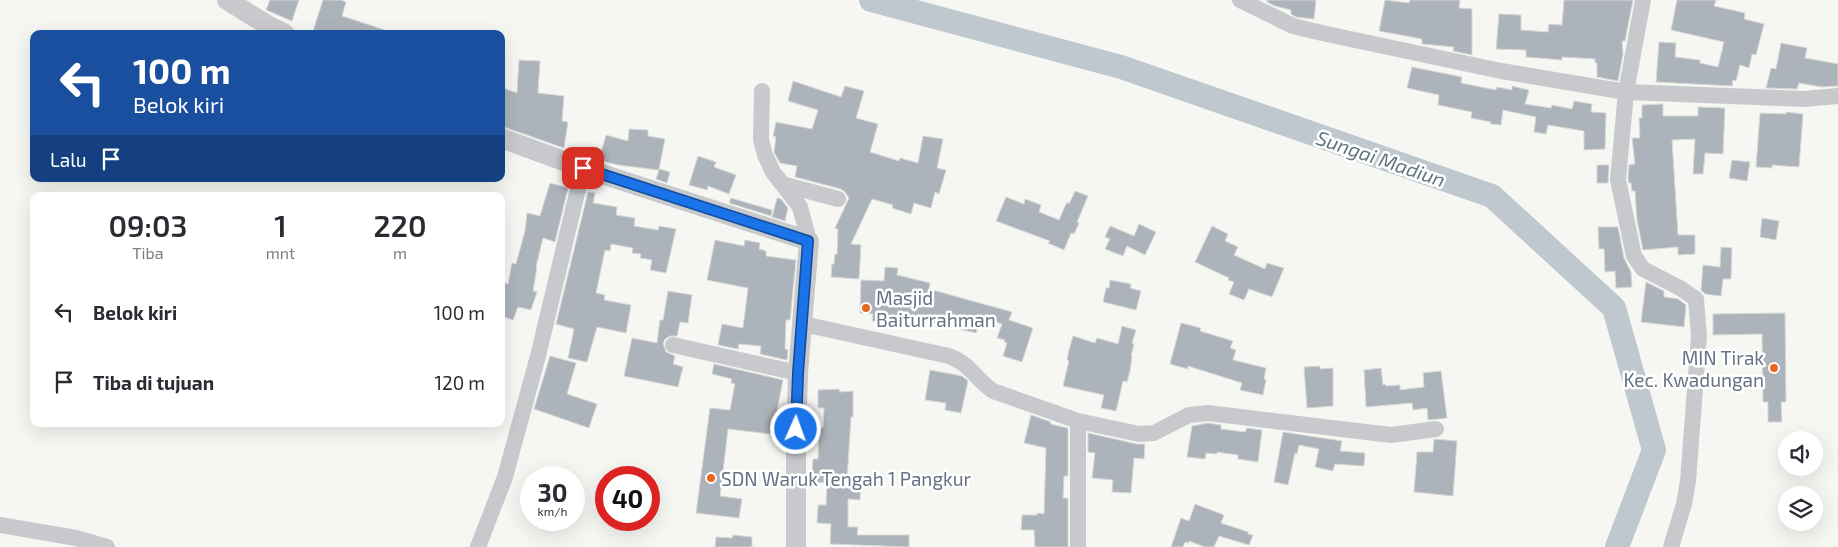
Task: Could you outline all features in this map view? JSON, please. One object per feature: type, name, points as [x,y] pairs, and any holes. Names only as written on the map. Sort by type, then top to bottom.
[{"type":"street","points":[[227,0],[277,30]]},
{"type":"street","points":[[1240,0],[1293,26],[1322,33],[1501,71],[1626,92],[1803,99],[1838,96]]},
{"type":"street","points":[[1643,0],[1626,92],[1618,180],[1634,256],[1644,268],[1696,299],[1699,336],[1688,480],[1684,504],[1671,547]]},
{"type":"street","points":[[762,90],[761,140],[765,155],[773,172],[792,194],[800,207],[808,241],[798,373],[796,547]]},
{"type":"street","points":[[505,139],[583,168],[808,241]]},
{"type":"street","points":[[478,547],[507,468],[538,356],[583,168]]},
{"type":"street","points":[[781,183],[838,199]]},
{"type":"street","points":[[803,324],[949,356],[962,361],[971,368],[984,384],[993,391],[1078,421],[1139,434],[1154,433],[1189,415],[1208,413],[1391,435],[1436,429]]},
{"type":"street","points":[[673,345],[798,373]]},
{"type":"street","points":[[1078,421],[1078,547]]},
{"type":"street","points":[[0,525],[76,538],[106,547]]},
{"type":"building","points":[[270,0],[299,0],[292,21],[266,10]]},
{"type":"building","points":[[323,0],[341,0],[346,2],[342,16],[385,30],[313,30]]},
{"type":"building","points":[[1267,0],[1316,0],[1314,19],[1296,17],[1291,14],[1291,10],[1275,6],[1267,2]]},
{"type":"building","points":[[1385,0],[1409,3],[1410,0],[1460,0],[1459,8],[1472,9],[1472,55],[1453,51],[1454,47],[1422,44],[1422,39],[1379,31]]},
{"type":"building","points":[[1564,0],[1633,0],[1625,41],[1622,41],[1623,54],[1618,81],[1597,77],[1597,63],[1595,63],[1595,59],[1562,57],[1562,60],[1526,57],[1526,50],[1496,49],[1499,14],[1521,15],[1521,30],[1548,32],[1549,24],[1562,25]]},
{"type":"building","points":[[1677,0],[1716,0],[1714,6],[1745,13],[1744,19],[1764,24],[1756,55],[1752,54],[1749,68],[1740,65],[1736,81],[1733,80],[1732,86],[1656,82],[1659,42],[1676,43],[1675,57],[1700,60],[1700,63],[1718,67],[1724,42],[1671,30]]},
{"type":"building","points":[[1781,43],[1807,48],[1805,58],[1838,64],[1838,86],[1822,87],[1799,83],[1797,89],[1766,88],[1771,68],[1776,69]]},
{"type":"building","points":[[519,60],[540,61],[538,93],[564,96],[562,121],[568,122],[564,148],[505,127],[505,88],[517,93]]},
{"type":"building","points":[[1412,67],[1462,77],[1461,83],[1496,90],[1497,87],[1512,90],[1512,86],[1529,90],[1525,104],[1551,108],[1552,105],[1572,109],[1574,101],[1592,104],[1591,112],[1606,113],[1605,149],[1584,150],[1584,131],[1548,125],[1546,134],[1534,132],[1536,117],[1503,110],[1501,125],[1490,124],[1491,122],[1471,118],[1472,112],[1438,105],[1439,95],[1407,88]]},
{"type":"building","points":[[793,81],[841,97],[845,86],[864,91],[856,118],[878,124],[870,152],[899,161],[900,158],[918,163],[923,136],[943,139],[937,168],[946,170],[939,194],[935,192],[931,208],[914,203],[911,214],[892,208],[893,205],[872,199],[851,244],[861,245],[859,279],[831,277],[832,264],[834,264],[835,254],[837,254],[838,229],[835,228],[849,198],[845,192],[841,189],[795,177],[797,166],[780,163],[774,152],[776,137],[773,136],[776,122],[812,129],[818,110],[788,101]]},
{"type":"building","points":[[1663,104],[1663,116],[1698,116],[1698,107],[1725,108],[1723,154],[1705,153],[1703,174],[1693,174],[1695,139],[1672,140],[1678,235],[1695,235],[1695,254],[1678,255],[1678,247],[1643,250],[1637,220],[1635,191],[1632,191],[1631,183],[1629,183],[1628,179],[1629,165],[1635,164],[1632,138],[1640,138],[1639,118],[1642,118],[1642,105]]},
{"type":"building","points":[[1786,112],[1803,114],[1799,167],[1772,165],[1772,168],[1756,167],[1760,113],[1786,114]]},
{"type":"building","points":[[629,129],[648,130],[648,136],[665,139],[659,169],[670,172],[667,183],[656,179],[659,170],[618,165],[599,160],[606,135],[628,141]]},
{"type":"building","points":[[698,156],[716,162],[714,167],[736,175],[729,194],[708,186],[707,190],[689,185]]},
{"type":"building","points":[[1732,160],[1750,162],[1747,181],[1729,178]]},
{"type":"building","points":[[1597,165],[1609,165],[1608,183],[1597,183]]},
{"type":"building","points":[[550,183],[568,188],[555,242],[543,238],[536,267],[533,291],[537,292],[531,310],[518,307],[513,320],[505,317],[505,283],[508,284],[512,263],[516,264],[525,231],[527,213],[540,216]]},
{"type":"building","points":[[1075,191],[1088,196],[1077,222],[1079,223],[1074,234],[1071,233],[1064,250],[1048,243],[1050,241],[996,221],[1006,197],[1024,204],[1025,199],[1041,205],[1039,212],[1059,220],[1067,202],[1069,204]]},
{"type":"building","points":[[588,192],[595,193],[593,203],[617,207],[616,215],[635,218],[634,226],[658,230],[659,226],[676,229],[666,273],[650,270],[652,260],[640,258],[641,254],[632,253],[633,248],[611,244],[610,251],[605,250],[596,293],[605,295],[604,300],[631,305],[626,333],[597,327],[587,362],[568,358],[574,329],[556,324]]},
{"type":"building","points":[[731,198],[772,210],[771,216],[729,203]]},
{"type":"building","points":[[777,198],[781,199],[788,208],[785,221],[772,217]]},
{"type":"building","points":[[1762,218],[1779,221],[1776,240],[1760,237]]},
{"type":"building","points":[[1139,224],[1156,232],[1145,255],[1127,246],[1123,256],[1105,249],[1110,239],[1105,237],[1110,226],[1134,236]]},
{"type":"building","points":[[1212,226],[1228,234],[1225,241],[1238,247],[1234,255],[1265,269],[1267,263],[1284,268],[1272,297],[1249,289],[1244,300],[1229,294],[1234,282],[1195,262]]},
{"type":"building","points":[[1598,227],[1618,227],[1624,258],[1631,272],[1632,287],[1616,288],[1615,271],[1605,272],[1604,249],[1599,249]]},
{"type":"building","points":[[715,240],[744,246],[745,240],[760,243],[759,249],[766,251],[766,256],[796,260],[790,320],[786,320],[785,349],[788,350],[787,360],[760,354],[761,346],[739,344],[738,349],[718,345],[722,324],[743,328],[748,288],[707,280]]},
{"type":"building","points":[[1721,247],[1732,248],[1731,279],[1723,279],[1721,296],[1705,294],[1701,290],[1703,265],[1720,267]]},
{"type":"building","points":[[885,267],[898,268],[897,275],[930,283],[929,289],[1012,312],[1009,320],[1033,328],[1022,362],[1003,356],[1007,343],[1004,342],[1005,340],[997,338],[1002,324],[981,318],[976,333],[902,317],[901,328],[890,328],[891,322],[872,321],[873,314],[860,313],[861,280],[884,281]]},
{"type":"building","points":[[1110,280],[1131,284],[1130,288],[1141,291],[1136,310],[1103,302]]},
{"type":"building","points":[[1646,282],[1664,291],[1664,297],[1678,299],[1686,305],[1684,327],[1641,322]]},
{"type":"building","points":[[668,291],[692,295],[688,323],[680,322],[677,336],[670,336],[663,343],[666,352],[675,356],[673,364],[683,367],[678,387],[624,376],[632,338],[657,343],[660,320],[663,320]]},
{"type":"building","name":"MIN Tirak Kec. Kwadungan","points":[[1785,313],[1786,402],[1781,402],[1782,422],[1768,422],[1768,402],[1763,402],[1762,334],[1713,335],[1713,314]]},
{"type":"building","points":[[1181,323],[1201,328],[1200,331],[1233,341],[1230,348],[1236,350],[1233,360],[1266,368],[1263,395],[1240,390],[1242,383],[1188,366],[1188,369],[1170,364]]},
{"type":"building","points":[[1122,326],[1136,330],[1132,343],[1134,344],[1130,371],[1127,382],[1123,381],[1116,411],[1101,408],[1104,395],[1063,386],[1073,336],[1095,343],[1097,338],[1118,344]]},
{"type":"building","points":[[550,356],[576,363],[567,394],[597,404],[589,428],[534,409]]},
{"type":"building","name":"SDN Waruk Tengah 1 Pangkur","points":[[714,364],[783,380],[776,416],[782,417],[779,435],[728,429],[720,496],[742,499],[739,518],[696,513],[710,408],[730,410],[735,384],[731,383],[732,379],[712,374]]},
{"type":"building","points":[[1320,366],[1320,369],[1333,368],[1333,406],[1307,408],[1304,367]]},
{"type":"building","points":[[1381,368],[1383,385],[1400,385],[1400,390],[1424,387],[1423,373],[1441,371],[1447,418],[1428,420],[1427,408],[1413,410],[1412,403],[1366,407],[1364,370]]},
{"type":"building","points":[[930,370],[962,376],[968,381],[961,413],[945,410],[946,403],[925,400]]},
{"type":"building","points":[[839,389],[840,392],[853,391],[853,417],[851,417],[847,480],[861,481],[860,500],[848,499],[848,527],[858,527],[857,535],[909,535],[909,547],[830,544],[831,524],[817,523],[818,505],[826,505],[827,483],[811,482],[813,459],[818,459],[819,428],[823,428],[824,408],[818,408],[818,390]]},
{"type":"building","points":[[1031,415],[1051,422],[1050,424],[1068,428],[1068,476],[1064,476],[1063,498],[1068,498],[1068,547],[1035,547],[1034,530],[1021,530],[1022,515],[1044,514],[1046,448],[1024,443]]},
{"type":"building","points":[[1208,423],[1221,425],[1221,429],[1245,432],[1247,428],[1262,430],[1258,462],[1238,459],[1238,455],[1217,452],[1217,454],[1206,453],[1205,459],[1187,457],[1192,426]]},
{"type":"building","points":[[1283,432],[1342,441],[1340,451],[1365,453],[1364,466],[1335,464],[1333,471],[1315,467],[1319,449],[1299,445],[1297,454],[1295,453],[1288,485],[1274,482]]},
{"type":"building","points":[[1088,433],[1137,444],[1145,444],[1144,459],[1134,458],[1131,493],[1112,492],[1113,480],[1092,478],[1095,453],[1088,452]]},
{"type":"building","points":[[1434,439],[1457,441],[1453,496],[1414,492],[1417,452],[1433,452]]},
{"type":"building","points":[[1195,504],[1224,515],[1221,523],[1253,535],[1249,545],[1219,536],[1214,547],[1205,547],[1189,541],[1188,543],[1185,542],[1183,547],[1171,547],[1181,518],[1189,521]]},
{"type":"building","points":[[733,535],[752,537],[752,547],[715,547],[716,537],[732,538]]},
{"type":"waterway","name":"Sungai Madiun","points":[[871,0],[1121,67],[1492,196],[1614,308],[1654,450],[1617,547]]},
{"type":"place","name":"Masjid Baiturrahman","points":[[866,308]]},
{"type":"place","name":"MIN Tirak Kec. Kwadungan","points":[[1774,368]]},
{"type":"place","name":"SDN Waruk Tengah 1 Pangkur","points":[[711,478]]},
{"type":"route","points":[[583,168],[808,241],[798,373],[796,429]]}]
